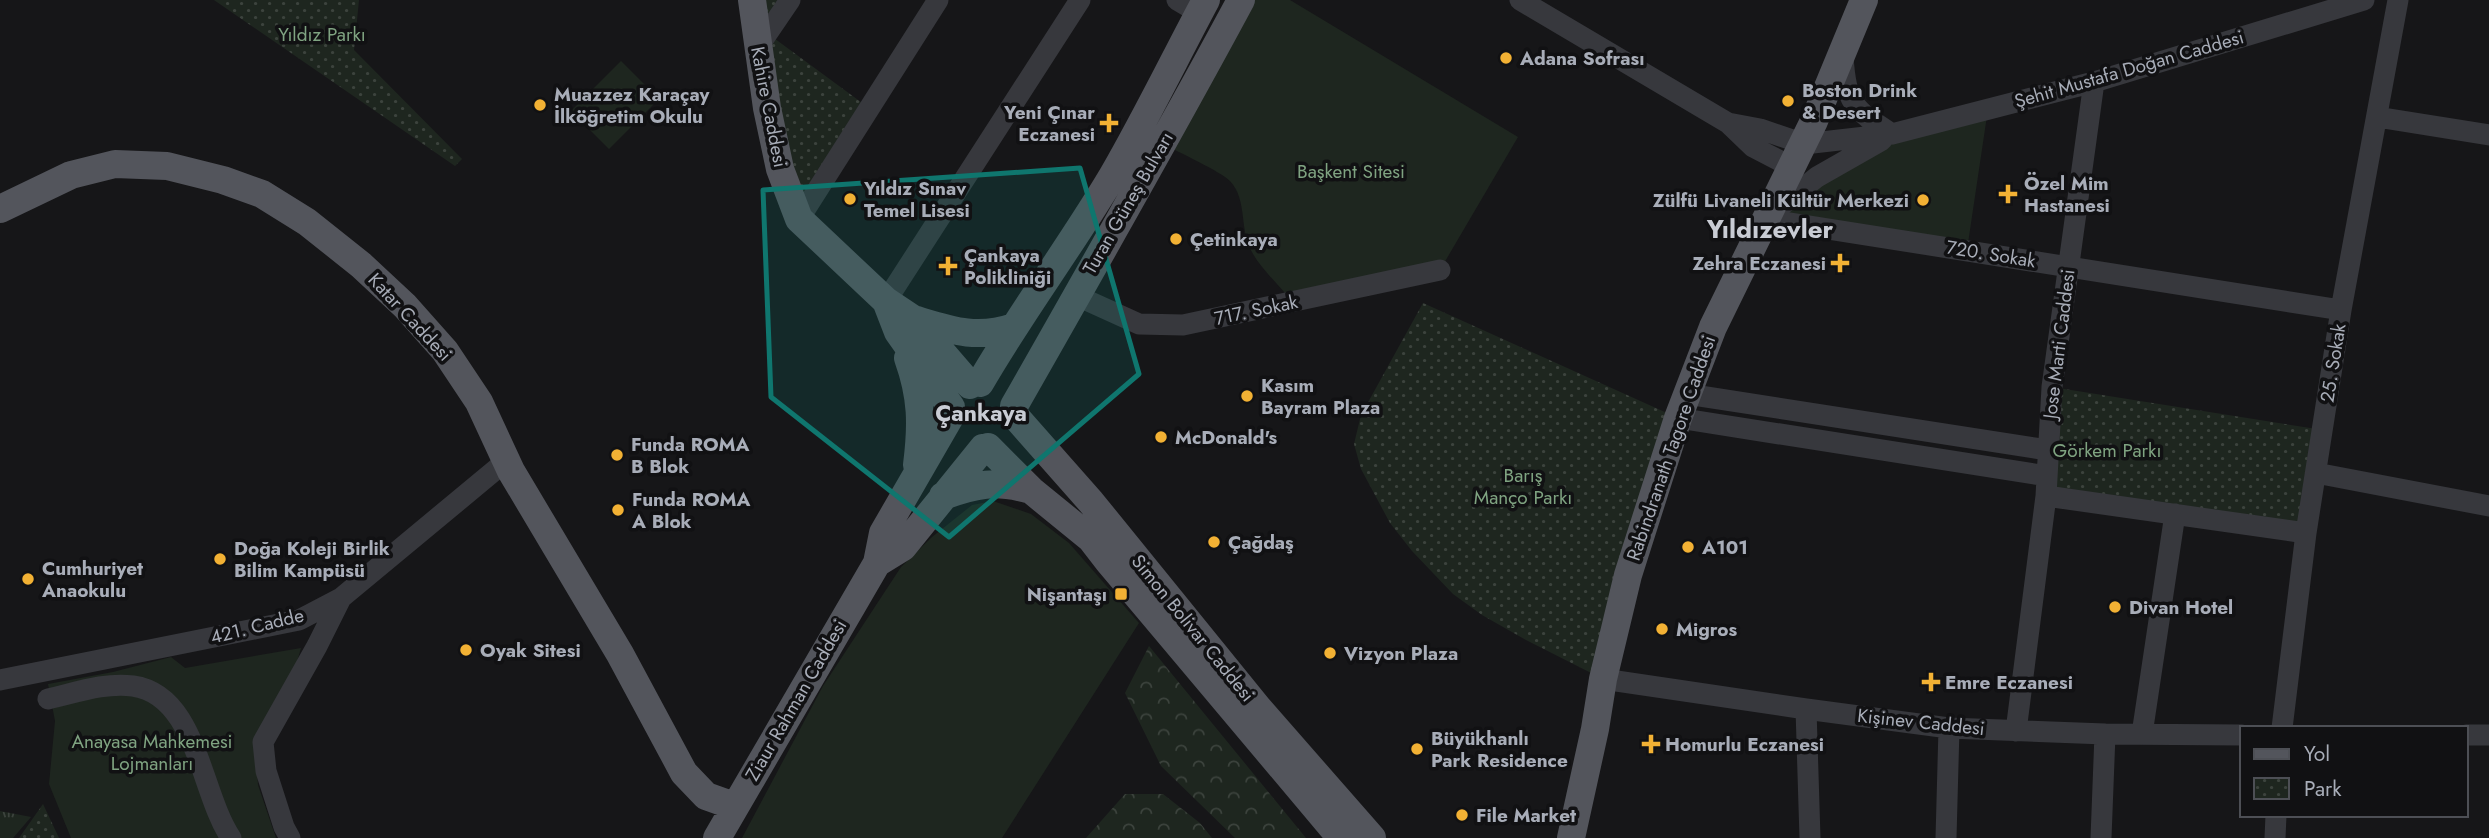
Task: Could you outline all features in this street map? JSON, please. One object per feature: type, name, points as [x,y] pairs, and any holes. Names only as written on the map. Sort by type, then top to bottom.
[{"type":"main road","name":"Kahire Caddesi","points":[[752,0],[780,169],[799,219],[886,300],[906,326]]},
{"type":"main road","name":"Turan Güneş Bulvarı","points":[[1015,412],[1075,295],[1163,144],[1241,0]]},
{"type":"main road","name":"Rabindranath Tagore Caddesi","points":[[1571,838],[1603,679],[1628,575],[1683,406],[1713,327],[1798,155],[1864,0]]},
{"type":"main road","name":"Turan Güneş Bulvarı","points":[[975,384],[1043,286],[1113,174],[1194,4]]},
{"type":"main road","name":"Katar Caddesi","points":[[0,209],[71,175],[115,164],[166,166],[223,180],[262,194],[307,222],[361,265],[405,306],[445,351],[479,402],[506,461],[620,654],[684,772],[706,796],[734,806]]},
{"type":"main road","points":[[906,326],[969,334],[1011,331],[1009,345],[1015,352],[1026,359],[1041,357]]},
{"type":"main road","points":[[906,326],[975,384]]},
{"type":"main road","points":[[906,326],[951,412],[952,426],[964,442],[986,448],[1002,442],[1009,435],[1015,412],[1009,396],[1001,388],[991,384],[975,384],[962,390],[951,412]]},
{"type":"main road","points":[[906,326],[921,410],[915,478]]},
{"type":"main road","name":"Ziaur Rahman Caddesi","points":[[717,838],[877,562],[883,533],[951,412]]},
{"type":"main road","name":"Simon Bolivar Caddesi","points":[[1015,412],[1259,709],[1373,838]]},
{"type":"main road","name":"Ziaur Rahman Caddesi","points":[[877,562],[903,547],[943,496],[986,448]]},
{"type":"main road","name":"Simon Bolivar Caddesi","points":[[986,448],[1031,490],[1091,539],[1341,838]]},
{"type":"main road","points":[[943,496],[974,485],[997,483],[1031,490]]},
{"type":"street","points":[[758,47],[790,0]]},
{"type":"street","points":[[799,219],[938,0]]},
{"type":"street","points":[[886,300],[1080,0]]},
{"type":"street","name":"Şehit Mustafa Doğan Caddesi","points":[[1892,134],[2094,82],[2364,0]]},
{"type":"street","name":"25. Sokak","points":[[2282,726],[2306,533],[2341,310],[2398,0]]},
{"type":"street","points":[[1525,1],[1728,123],[1760,129],[1798,155],[1892,134]]},
{"type":"street","points":[[1842,53],[1850,100],[1868,118],[1892,134]]},
{"type":"street","name":"Jose Marti Caddesi","points":[[2016,731],[2046,486],[2052,387],[2094,82]]},
{"type":"street","points":[[2377,117],[2489,135]]},
{"type":"street","points":[[1765,219],[1817,177],[1892,134]]},
{"type":"street","name":"720. Sokak","points":[[1765,219],[2341,310]]},
{"type":"street","name":"717. Sokak","points":[[1075,295],[1139,324],[1183,325],[1440,270]]},
{"type":"street","points":[[1683,406],[2048,450]]},
{"type":"street","points":[[1683,406],[2175,514],[2306,533]]},
{"type":"street","name":"421. Cadde","points":[[0,680],[299,620],[341,598],[506,461]]},
{"type":"street","points":[[2316,473],[2489,506]]},
{"type":"street","points":[[2142,734],[2175,514]]},
{"type":"street","points":[[290,838],[266,771],[262,742],[341,598]]},
{"type":"street","name":"Kişinev Caddesi","points":[[1603,679],[1949,728],[2105,734],[2240,735]]},
{"type":"street","points":[[48,699],[107,686],[132,685],[155,691],[169,702],[187,730],[206,785],[231,838]]},
{"type":"street","points":[[1806,709],[1810,838]]},
{"type":"street","points":[[1946,838],[1949,728]]},
{"type":"street","points":[[2101,838],[2105,734]]},
{"type":"street","points":[[2468,735],[2489,735]]},
{"type":"street","points":[[2275,838],[2276,817]]},
{"type":"highlighted area","points":[[1080,168],[1139,374],[949,537],[771,397],[763,190]]},
{"type":"green space","name":"Yıldız Parkı","points":[[214,0],[359,0],[354,50],[462,159],[455,166]]},
{"type":"green space","points":[[752,0],[789,0],[767,33],[869,108],[799,219]]},
{"type":"green space","name":"Başkent Sitesi","points":[[1241,0],[1290,0],[1518,137],[1440,270],[1293,303],[1252,252],[1239,197],[1230,181],[1163,144]]},
{"type":"green space","points":[[621,61],[659,99],[609,149],[571,111]]},
{"type":"green space","points":[[1988,109],[1967,250],[1765,219],[1846,160]]},
{"type":"green space","name":"Barış Manço Parkı","points":[[1423,303],[1678,418],[1603,679],[1526,640],[1482,615],[1453,594],[1412,551],[1390,523],[1361,469],[1354,444],[1361,415]]},
{"type":"green space","name":"Görkem Parkı","points":[[2052,387],[2323,430],[2306,533],[2046,496]]},
{"type":"green space","points":[[993,501],[1031,514],[1069,543],[1139,623],[1002,838],[742,838],[823,686],[901,567],[932,537],[972,505]]},
{"type":"green space","points":[[1149,646],[1306,838],[1235,838],[1161,766],[1125,693]]},
{"type":"green space","name":"Anayasa Mahkemesi Lojmanları","points":[[301,648],[297,662],[255,742],[258,785],[276,838],[71,838],[49,784],[55,721],[48,684],[113,672],[171,657],[185,668]]},
{"type":"green space","points":[[1125,794],[1163,794],[1200,823],[1212,838],[1086,838]]},
{"type":"green space","points":[[43,804],[59,838],[19,838]]},
{"type":"green space","points":[[0,811],[31,817],[13,838],[0,838]]},
{"type":"place","name":"Adana Sofrası","points":[[1506,58]]},
{"type":"place","name":"Boston Drink & Desert","points":[[1788,101]]},
{"type":"place","name":"Muazzez Karaçay İlköğretim Okulu","points":[[540,105]]},
{"type":"place","name":"Yeni Çınar Eczanesi","points":[[1109,123]]},
{"type":"place","name":"Özel Mim Hastanesi","points":[[2008,194]]},
{"type":"place","name":"Yıldız Sınav Temel Lisesi","points":[[850,199]]},
{"type":"place","name":"Zülfü Livaneli Kültür Merkezi","points":[[1923,200]]},
{"type":"place","name":"Çetinkaya","points":[[1176,239]]},
{"type":"place","name":"Zehra Eczanesi","points":[[1840,263]]},
{"type":"place","name":"Çankaya Polikliniği","points":[[948,266]]},
{"type":"place","name":"Kasım Bayram Plaza","points":[[1247,396]]},
{"type":"place","name":"McDonald's","points":[[1161,437]]},
{"type":"place","name":"Funda ROMA B Blok","points":[[617,455]]},
{"type":"place","name":"Funda ROMA A Blok","points":[[618,510]]},
{"type":"place","name":"Çağdaş","points":[[1214,542]]},
{"type":"place","name":"A101","points":[[1688,547]]},
{"type":"place","name":"Doğa Koleji Birlik Bilim Kampüsü","points":[[220,559]]},
{"type":"place","name":"Cumhuriyet Anaokulu","points":[[28,579]]},
{"type":"place","name":"Nişantaşı","points":[[1121,594]]},
{"type":"place","name":"Divan Hotel","points":[[2115,607]]},
{"type":"place","name":"Migros","points":[[1662,629]]},
{"type":"place","name":"Oyak Sitesi","points":[[466,650]]},
{"type":"place","name":"Vizyon Plaza","points":[[1330,653]]},
{"type":"place","name":"Emre Eczanesi","points":[[1931,682]]},
{"type":"place","name":"Homurlu Eczanesi","points":[[1651,744]]},
{"type":"place","name":"Büyükhanlı Park Residence","points":[[1417,749]]},
{"type":"place","name":"File Market","points":[[1462,815]]},
{"type":"district","name":"Yıldızevler","points":[[1770,229]]},
{"type":"district","name":"Çankaya","points":[[981,413]]}]
